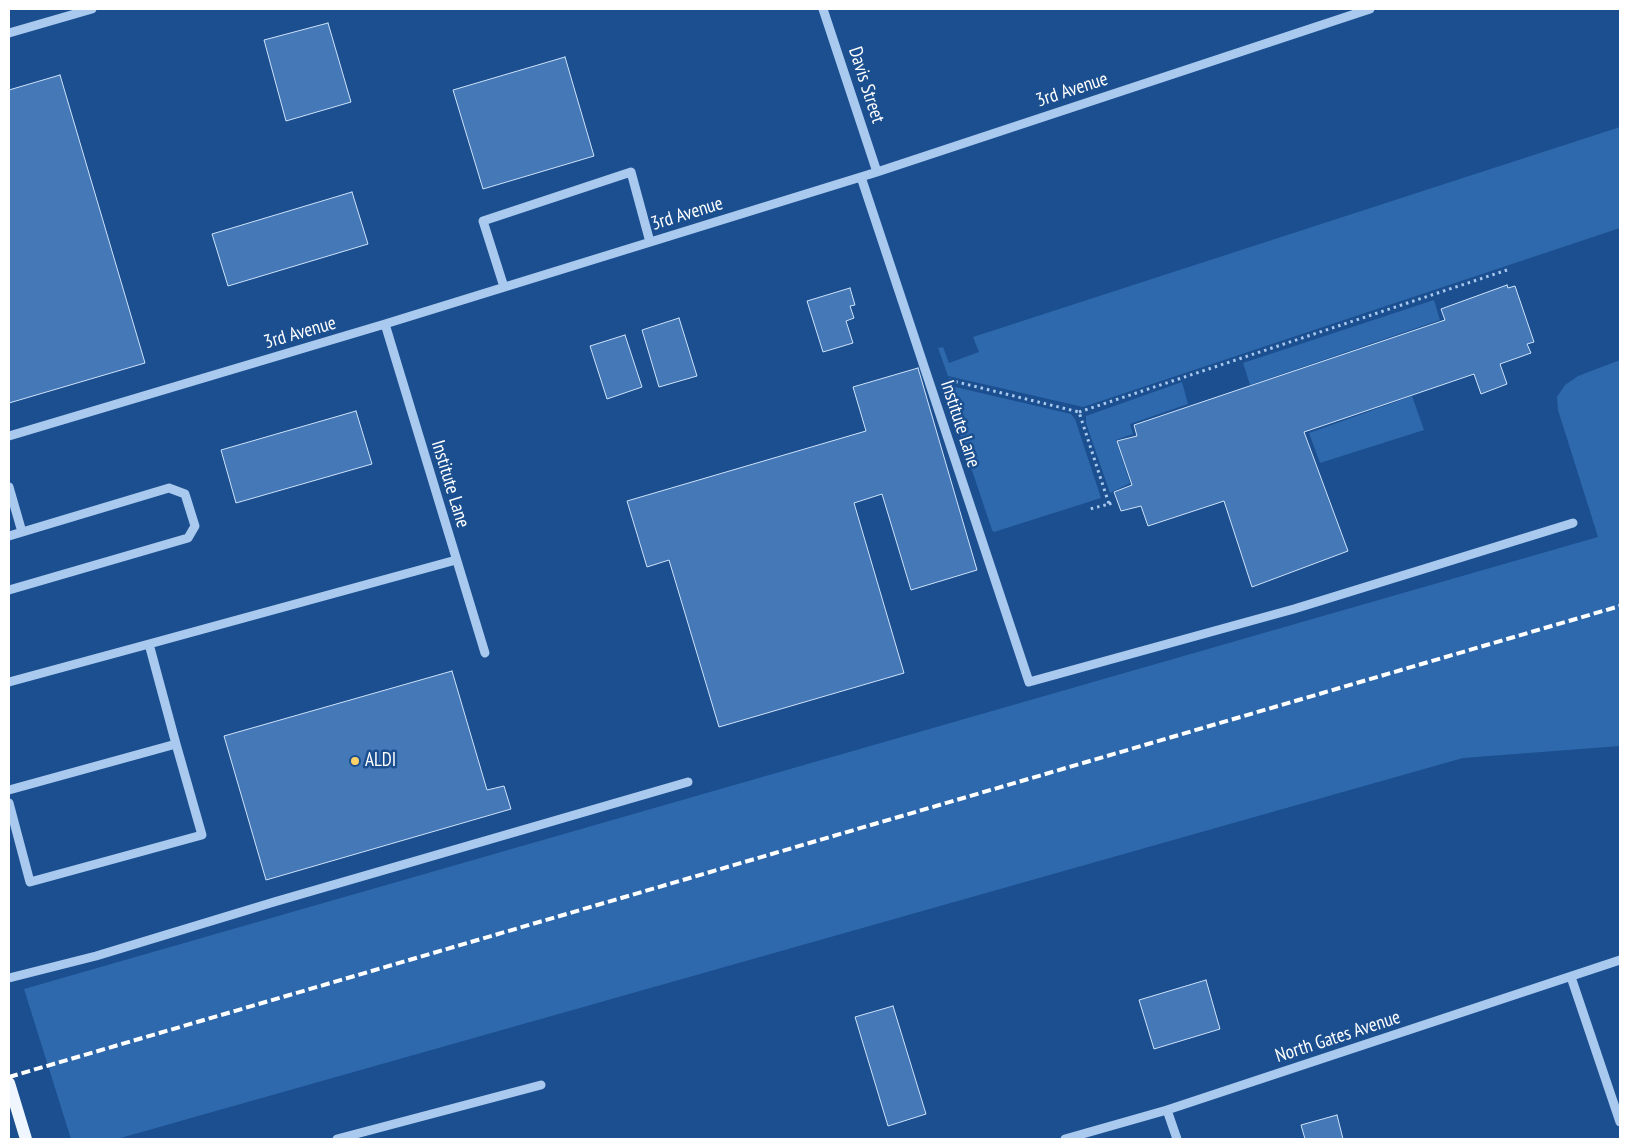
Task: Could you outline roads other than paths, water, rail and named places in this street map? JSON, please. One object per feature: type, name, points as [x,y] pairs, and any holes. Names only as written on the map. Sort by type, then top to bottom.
[{"type":"main road","points":[[9,1083],[26,1139]]},
{"type":"street","points":[[9,33],[71,12],[92,9]]},
{"type":"street","name":"Davis Street","points":[[823,9],[877,172]]},
{"type":"street","name":"3rd Avenue","points":[[9,436],[504,288],[877,172],[1370,9]]},
{"type":"street","points":[[504,288],[483,221],[631,172],[650,242]]},
{"type":"street","name":"Institute Lane","points":[[861,177],[1028,682],[1294,609],[1573,523]]},
{"type":"street","name":"Institute Lane","points":[[384,324],[485,654]]},
{"type":"street","points":[[9,488],[22,532]]},
{"type":"street","points":[[9,536],[169,488],[185,494],[195,526],[188,538],[9,590]]},
{"type":"street","points":[[9,682],[456,560]]},
{"type":"street","points":[[9,802],[30,882],[202,836],[149,644]]},
{"type":"street","points":[[9,790],[176,744]]},
{"type":"street","points":[[9,978],[96,956],[274,902],[688,782]]},
{"type":"street","name":"North Gates Avenue","points":[[1065,1139],[1167,1110],[1620,960]]},
{"type":"street","points":[[1571,977],[1620,1122]]},
{"type":"street","points":[[337,1139],[541,1085]]},
{"type":"street","points":[[1167,1110],[1177,1139]]},
{"type":"railway","points":[[9,1077],[1620,606]]},
{"type":"place","name":"ALDI","points":[[355,761]]}]
